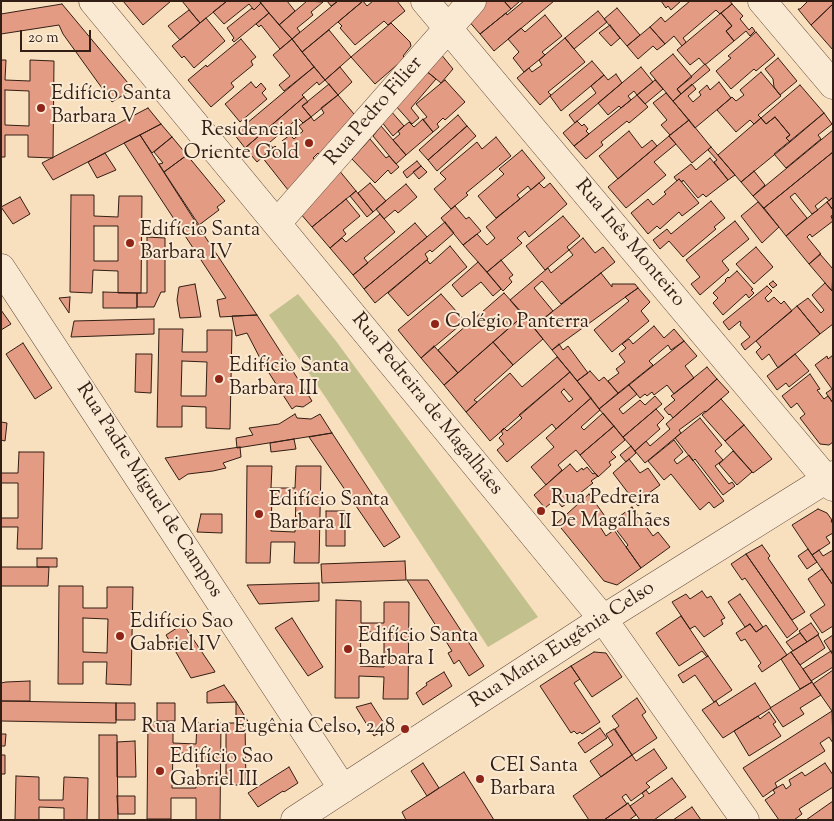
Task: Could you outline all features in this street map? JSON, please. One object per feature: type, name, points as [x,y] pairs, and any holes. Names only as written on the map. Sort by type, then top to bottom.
[{"type":"street","name":"Rua Pedreira de Magalhães","points":[[93,1],[603,619],[745,820]]},
{"type":"street","name":"Rua Inês Monteiro","points":[[425,1],[831,480]]},
{"type":"street","name":"Rua Pedro Filier","points":[[277,223],[472,1]]},
{"type":"street","points":[[762,1],[833,85]]},
{"type":"street","name":"Rua Padre Miguel de Campos","points":[[1,268],[343,789]]},
{"type":"street","name":"Rua Maria Eugênia Celso","points":[[295,820],[603,619],[831,480]]},
{"type":"shaded area","points":[[298,294],[336,341],[538,617],[488,647],[326,398],[269,315]]},
{"type":"building","points":[[123,1],[171,1],[143,25]]},
{"type":"building","points":[[182,1],[227,1],[200,23]]},
{"type":"building","points":[[227,1],[259,1],[261,3],[254,10],[249,4],[224,24],[213,12]]},
{"type":"building","points":[[259,1],[287,1],[295,11],[279,25]]},
{"type":"building","points":[[307,1],[323,2],[311,12],[313,15],[297,28],[300,32],[292,39],[279,25]]},
{"type":"building","points":[[327,1],[338,1],[331,6]]},
{"type":"building","points":[[338,1],[363,1],[302,52],[292,39]]},
{"type":"building","points":[[363,1],[367,6],[373,1],[397,1],[405,11],[388,25],[384,21],[355,45],[340,28],[342,26],[338,22]]},
{"type":"building","points":[[482,1],[504,1],[511,9],[480,34],[467,19]]},
{"type":"building","points":[[504,1],[520,1],[511,9]]},
{"type":"building","points":[[524,1],[554,1],[494,51],[480,34]]},
{"type":"building","points":[[661,1],[681,1],[671,10],[668,6],[666,8]]},
{"type":"building","points":[[690,1],[730,1],[732,4],[720,14],[716,10],[683,38],[686,42],[682,46],[674,36],[665,44],[650,27],[661,17],[665,22]]},
{"type":"building","points":[[808,1],[833,1],[833,4],[811,25],[798,9]]},
{"type":"building","points":[[261,3],[269,13],[234,42],[232,40],[234,38],[227,28]]},
{"type":"building","points":[[62,4],[133,89],[112,102],[63,34],[59,25],[1,34],[1,14]]},
{"type":"building","points":[[732,4],[743,16],[740,19],[749,30],[752,27],[755,31],[750,36],[746,31],[734,41],[726,31],[732,26],[721,13]]},
{"type":"building","points":[[833,4],[833,50],[811,25]]},
{"type":"building","points":[[617,8],[640,35],[627,46],[604,19]]},
{"type":"building","points":[[189,10],[200,23],[180,40],[168,26]]},
{"type":"building","points":[[598,11],[607,22],[574,49],[565,38]]},
{"type":"building","points":[[269,13],[292,39],[280,49],[261,25],[259,27],[256,24]]},
{"type":"building","points":[[721,13],[732,26],[726,31],[734,41],[705,65],[699,58],[690,65],[677,50]]},
{"type":"building","points":[[545,15],[562,36],[542,52],[545,55],[524,72],[513,58],[519,52],[508,39],[521,28],[525,32]]},
{"type":"building","points":[[206,18],[225,41],[194,68],[172,46]]},
{"type":"building","points":[[391,23],[410,42],[411,46],[403,56],[405,58],[375,84],[351,57]]},
{"type":"building","points":[[610,25],[620,38],[611,46],[599,33]]},
{"type":"building","points":[[650,27],[665,44],[657,50],[653,46],[638,59],[627,46]]},
{"type":"building","points":[[329,30],[351,57],[325,80],[302,52]]},
{"type":"building","points":[[756,32],[775,55],[756,71],[754,69],[731,89],[716,71],[731,58],[728,56]]},
{"type":"building","points":[[565,38],[585,62],[548,92],[551,95],[540,105],[517,78],[529,68],[532,72],[542,65],[539,60]]},
{"type":"building","points":[[241,39],[256,57],[251,61],[253,65],[231,83],[234,87],[211,107],[188,80]]},
{"type":"building","points":[[292,39],[314,67],[284,91],[279,85],[290,76],[273,55]]},
{"type":"building","points":[[440,53],[453,69],[441,83],[425,70]]},
{"type":"building","points":[[673,54],[692,77],[677,89],[681,94],[673,101],[650,73]]},
{"type":"building","points":[[778,58],[797,81],[780,95],[774,87],[773,79],[765,69]]},
{"type":"building","name":"Edifício Santa Barbara V","points":[[1,60],[6,60],[5,80],[30,81],[30,60],[54,61],[53,158],[28,157],[28,135],[5,135],[5,157],[1,157]],"holes":[[[5,90],[29,91],[29,126],[5,125]]]},
{"type":"building","points":[[592,61],[604,75],[561,111],[550,96]]},
{"type":"building","points":[[705,64],[710,70],[681,94],[677,89]]},
{"type":"building","points":[[314,67],[325,80],[319,85],[317,82],[302,95],[304,97],[245,148],[234,134]]},
{"type":"building","points":[[340,67],[352,82],[338,95],[325,80]]},
{"type":"building","points":[[641,67],[653,82],[637,95],[634,91],[628,96],[631,100],[621,108],[619,106],[608,115],[598,103]]},
{"type":"building","points":[[425,70],[436,79],[411,108],[419,118],[412,124],[395,105]]},
{"type":"building","points":[[761,72],[781,96],[758,115],[761,118],[754,124],[750,120],[736,132],[717,110],[732,97],[736,101],[744,95],[740,90]]},
{"type":"building","points":[[616,74],[622,83],[575,123],[569,115],[596,93],[591,86],[604,75],[608,80]]},
{"type":"building","points":[[445,80],[465,102],[445,120],[443,118],[437,124],[439,127],[433,132],[423,120],[427,117],[416,104]]},
{"type":"building","points":[[655,80],[663,89],[645,104],[637,95]]},
{"type":"building","points":[[251,82],[256,88],[261,83],[266,89],[262,93],[267,99],[240,122],[225,104]]},
{"type":"building","points":[[719,82],[731,98],[695,128],[673,101],[692,84],[696,89],[688,96],[693,102],[701,95],[699,92],[707,85],[710,90]]},
{"type":"building","points":[[329,84],[338,95],[311,117],[302,106]]},
{"type":"building","points":[[800,85],[824,113],[790,142],[786,138],[790,135],[775,117],[766,124],[761,118]]},
{"type":"building","points":[[666,93],[689,120],[670,135],[661,125],[667,120],[653,103]]},
{"type":"building","name":"Residencial Oriente Gold","points":[[338,95],[359,120],[323,159],[318,153],[313,158],[319,164],[292,195],[262,157],[275,146],[280,151],[286,146],[282,141],[290,135],[294,139],[303,131],[299,126],[311,117],[314,121],[324,113],[321,108]]},
{"type":"building","points":[[637,95],[648,107],[601,142],[603,145],[586,159],[574,146]]},
{"type":"building","points":[[304,97],[308,102],[302,106],[311,117],[303,123],[298,118],[269,143],[273,148],[257,162],[245,148]]},
{"type":"building","points":[[148,108],[161,124],[53,180],[42,163]]},
{"type":"building","points":[[390,110],[404,126],[393,136],[381,121]]},
{"type":"building","points":[[824,113],[832,124],[818,135],[821,139],[786,168],[774,154]]},
{"type":"building","points":[[458,115],[467,126],[428,160],[419,150]]},
{"type":"building","points":[[775,117],[790,135],[786,138],[790,142],[741,182],[718,155],[761,118],[766,124]]},
{"type":"building","points":[[423,119],[433,132],[406,155],[393,140],[400,134],[398,131],[409,122],[414,127]]},
{"type":"building","points":[[689,120],[711,147],[692,163],[669,136]]},
{"type":"building","points":[[577,121],[582,126],[584,124],[589,134],[574,146],[563,133]]},
{"type":"building","points":[[161,124],[172,137],[152,153],[140,135]]},
{"type":"building","points":[[381,126],[406,155],[396,164],[373,136]]},
{"type":"building","points":[[467,126],[476,136],[437,171],[428,160]]},
{"type":"building","points":[[833,130],[833,152],[764,208],[753,196]]},
{"type":"building","points":[[629,131],[642,148],[652,140],[657,146],[618,179],[599,156]]},
{"type":"building","points":[[140,135],[257,315],[220,317],[217,300],[226,298],[124,143]]},
{"type":"building","points":[[669,136],[676,144],[654,162],[666,175],[626,208],[608,187]]},
{"type":"building","points":[[172,137],[187,155],[164,172],[159,164],[163,163],[154,152]]},
{"type":"building","points":[[496,137],[511,156],[466,193],[468,195],[451,209],[434,189],[446,179],[440,173],[477,142],[482,149]]},
{"type":"building","points":[[370,139],[386,158],[389,156],[399,167],[391,174],[388,170],[375,183],[352,159]]},
{"type":"building","points":[[711,147],[735,175],[728,180],[714,162],[717,160],[708,150]]},
{"type":"building","points":[[522,150],[545,178],[531,190],[528,186],[517,195],[520,199],[496,218],[478,196],[504,174],[499,169]]},
{"type":"building","points":[[833,152],[833,197],[829,201],[826,197],[815,206],[818,210],[812,214],[795,193],[790,197],[807,218],[786,236],[764,208]]},
{"type":"building","points":[[105,153],[116,170],[97,178],[88,162]]},
{"type":"building","points":[[187,155],[225,201],[217,207],[219,210],[199,225],[164,172]]},
{"type":"building","points":[[710,158],[728,180],[706,197],[703,194],[698,198],[683,180],[682,182],[679,179],[677,181],[674,177],[691,164],[696,170]]},
{"type":"building","points":[[417,161],[421,166],[407,178],[403,172]]},
{"type":"building","points":[[421,166],[427,172],[419,179],[413,172]]},
{"type":"building","points":[[338,169],[356,191],[312,227],[300,213]]},
{"type":"building","points":[[754,171],[765,185],[753,196],[741,182]]},
{"type":"building","points":[[679,179],[699,203],[682,216],[679,212],[660,229],[657,226],[648,234],[631,213],[648,199],[653,205]]},
{"type":"building","points":[[370,183],[386,201],[373,212],[358,193]]},
{"type":"building","points":[[539,183],[544,188],[550,183],[567,204],[529,237],[525,231],[517,238],[522,243],[487,272],[463,245],[477,234],[487,245],[495,238],[486,227]]},
{"type":"building","points":[[406,184],[417,197],[398,213],[395,210],[384,219],[376,209]]},
{"type":"building","points":[[356,191],[373,212],[367,217],[350,196]]},
{"type":"building","name":"Edifício Santa Barbara IV","points":[[71,195],[94,195],[94,216],[118,217],[119,196],[142,196],[141,293],[118,293],[118,271],[93,270],[92,293],[70,292]],"holes":[[[94,226],[118,226],[118,261],[94,261]]]},
{"type":"building","points":[[20,197],[30,214],[13,224],[1,207]]},
{"type":"building","points":[[833,197],[833,210],[827,202]]},
{"type":"building","points":[[346,199],[360,216],[343,230],[346,234],[330,248],[312,227]]},
{"type":"building","points":[[711,201],[725,218],[714,227],[716,229],[683,257],[669,241],[660,249],[653,240],[667,229],[671,234]]},
{"type":"building","points":[[758,202],[779,227],[762,243],[741,216]]},
{"type":"building","points":[[827,202],[833,210],[833,215],[831,216],[833,221],[812,237],[810,234],[807,237],[821,254],[809,264],[786,236]]},
{"type":"building","points":[[455,206],[466,219],[469,217],[481,231],[463,245],[441,218]]},
{"type":"building","points":[[380,214],[395,232],[364,258],[368,263],[353,275],[330,248],[342,238],[346,242]]},
{"type":"building","points":[[563,216],[580,236],[567,247],[569,250],[545,270],[526,246]]},
{"type":"building","points":[[735,221],[749,239],[722,261],[729,270],[700,295],[691,284],[700,277],[686,260]]},
{"type":"building","points":[[445,222],[454,233],[432,252],[430,250],[425,254],[428,259],[375,303],[364,289]]},
{"type":"building","points":[[415,223],[427,237],[364,289],[353,275]]},
{"type":"building","points":[[147,237],[165,238],[165,292],[161,292],[154,307],[137,307],[137,293],[147,293]]},
{"type":"building","points":[[583,238],[595,253],[603,247],[615,262],[561,304],[542,281],[534,288],[553,311],[533,327],[510,300],[548,268],[551,273],[573,255],[569,250]]},
{"type":"building","points":[[450,246],[467,267],[408,316],[388,293],[427,260],[430,264]]},
{"type":"building","points":[[756,247],[773,267],[754,284],[736,264]]},
{"type":"building","points":[[820,254],[833,269],[832,291],[809,264]]},
{"type":"building","points":[[501,260],[513,275],[509,278],[512,282],[503,291],[487,272]]},
{"type":"building","points":[[478,262],[501,289],[493,296],[481,282],[462,297],[452,285]]},
{"type":"building","points":[[737,271],[753,289],[751,290],[754,293],[749,298],[746,294],[723,315],[713,303],[718,298],[713,293],[728,277]]},
{"type":"building","points":[[601,273],[612,287],[612,284],[635,284],[638,288],[552,350],[533,327]]},
{"type":"building","points":[[773,281],[777,285],[773,288],[769,284]]},
{"type":"building","points":[[825,283],[833,292],[833,324],[820,334],[797,306],[808,298],[821,313],[824,310],[812,295]]},
{"type":"building","points":[[195,284],[201,317],[180,318],[177,300],[179,287]]},
{"type":"building","points":[[767,286],[772,291],[765,298],[768,302],[774,297],[781,304],[784,301],[792,311],[745,350],[741,344],[750,337],[740,325],[740,321],[729,330],[723,322]]},
{"type":"building","points":[[638,288],[650,302],[641,311],[649,321],[612,352],[594,330],[629,301],[625,297]]},
{"type":"building","points":[[103,292],[137,293],[137,308],[103,308]]},
{"type":"building","points":[[504,293],[524,315],[458,373],[438,350]]},
{"type":"building","points":[[441,294],[465,321],[421,358],[398,330]]},
{"type":"building","points":[[70,297],[69,313],[59,298]]},
{"type":"building","points":[[797,306],[820,334],[778,368],[769,354],[762,360],[756,352],[761,347],[756,341]]},
{"type":"building","points":[[1,310],[11,324],[1,330]]},
{"type":"building","points":[[257,315],[312,401],[303,407],[296,406],[292,409],[262,362],[247,333],[236,336],[232,316]]},
{"type":"building","points":[[524,315],[543,339],[513,365],[493,342]]},
{"type":"building","points":[[154,319],[154,334],[71,337],[74,321]]},
{"type":"building","points":[[654,326],[664,338],[674,329],[684,341],[671,350],[668,345],[649,361],[653,365],[618,393],[608,381],[619,373],[616,369],[625,362],[619,354],[626,348],[622,344],[629,339],[633,344]]},
{"type":"building","name":"Edifício Santa Barbara III","points":[[159,329],[183,329],[182,352],[207,352],[207,330],[232,330],[230,429],[206,428],[206,407],[182,406],[182,427],[157,427]],"holes":[[[182,361],[207,362],[206,396],[181,396]]]},
{"type":"building","points":[[684,341],[697,356],[685,366],[694,378],[674,394],[667,385],[654,395],[652,392],[640,398],[629,385]]},
{"type":"building","points":[[493,342],[513,365],[474,400],[477,402],[466,412],[444,385]]},
{"type":"building","points":[[23,343],[52,388],[35,399],[6,354]]},
{"type":"building","points":[[559,344],[563,350],[568,346],[588,373],[577,381],[552,350]]},
{"type":"building","points":[[434,346],[458,373],[444,385],[421,358]]},
{"type":"building","points":[[136,354],[152,354],[151,393],[135,392]]},
{"type":"building","points":[[795,354],[809,371],[789,387],[786,383],[777,390],[767,376]]},
{"type":"building","points":[[833,355],[833,403],[826,393],[832,389],[815,365],[827,356],[828,359]]},
{"type":"building","points":[[557,357],[570,372],[490,441],[466,412],[510,373],[522,387]]},
{"type":"building","points":[[707,367],[717,379],[673,418],[664,409],[675,400],[671,396]]},
{"type":"building","points":[[590,371],[599,381],[604,377],[618,393],[599,409],[577,381]]},
{"type":"building","points":[[570,372],[591,398],[556,429],[552,424],[507,462],[497,450],[504,444],[499,438],[503,434],[501,431],[504,428],[507,431],[522,418],[519,415]],"holes":[[[564,389],[573,399],[569,402],[561,392]]]},
{"type":"building","points":[[810,374],[820,389],[817,390],[824,399],[828,396],[833,403],[833,442],[829,445],[820,444],[800,418],[805,414],[797,403],[791,408],[782,396]]},
{"type":"building","points":[[717,379],[729,392],[706,412],[679,430],[681,433],[645,463],[635,451],[646,441],[650,446],[670,429],[666,424]]},
{"type":"building","points":[[629,385],[637,394],[619,409],[623,414],[640,400],[645,405],[655,396],[662,404],[623,437],[599,409]]},
{"type":"building","points":[[591,398],[600,410],[581,427],[584,430],[603,413],[614,426],[580,455],[576,450],[558,465],[562,470],[546,485],[531,467],[554,447],[546,438]]},
{"type":"building","points":[[721,399],[744,425],[725,441],[702,415]]},
{"type":"building","points":[[656,409],[664,418],[657,425],[660,429],[635,451],[623,437]]},
{"type":"building","points":[[295,414],[297,418],[311,419],[320,414],[332,433],[237,448],[236,438],[253,435],[249,428],[279,424]]},
{"type":"building","points":[[700,418],[722,445],[715,451],[723,460],[715,466],[729,484],[732,482],[735,486],[723,495],[695,459],[693,461],[675,438]]},
{"type":"building","points":[[1,422],[7,423],[5,441],[1,440]]},
{"type":"building","points":[[744,425],[772,459],[753,473],[725,441]]},
{"type":"building","points":[[614,426],[625,440],[611,452],[616,457],[609,462],[611,465],[598,477],[580,455]]},
{"type":"building","points":[[332,433],[400,537],[384,547],[309,437]]},
{"type":"building","points":[[294,439],[296,449],[271,452],[270,443]]},
{"type":"building","points":[[674,440],[683,452],[674,460],[677,464],[689,455],[724,501],[714,508],[709,502],[700,510],[671,474],[664,480],[648,461]]},
{"type":"building","points":[[631,446],[636,453],[626,462],[620,455]]},
{"type":"building","points":[[240,447],[241,457],[223,463],[226,468],[188,474],[179,480],[165,458]]},
{"type":"building","points":[[733,451],[752,472],[737,485],[719,464]]},
{"type":"building","points":[[19,452],[44,452],[42,549],[17,549],[18,527],[1,527],[1,518],[18,518],[18,483],[1,483],[1,473],[18,473]]},
{"type":"building","points":[[629,459],[640,473],[648,468],[660,485],[649,493],[652,495],[638,506],[613,473]]},
{"type":"building","points":[[570,464],[577,472],[587,467],[593,474],[595,473],[598,476],[591,481],[593,483],[562,507],[556,499],[545,508],[534,495]]},
{"type":"building","name":"Edifício Santa Barbara II","points":[[247,466],[272,466],[271,488],[295,488],[296,466],[321,466],[319,563],[294,563],[295,542],[271,542],[270,563],[246,563]],"holes":[[[272,497],[296,497],[295,532],[271,531]]]},
{"type":"building","points":[[589,494],[607,519],[599,525],[606,536],[614,530],[641,568],[617,585],[604,581],[557,523]]},
{"type":"building","points":[[632,507],[653,536],[658,532],[670,547],[641,568],[626,547],[628,545],[611,523]]},
{"type":"building","points":[[818,509],[827,513],[832,520],[833,533],[826,537],[830,543],[812,555],[792,525]]},
{"type":"building","points":[[326,511],[345,511],[345,546],[326,546]]},
{"type":"building","points":[[201,514],[222,514],[222,533],[197,532]]},
{"type":"building","points":[[762,545],[770,556],[768,558],[805,612],[792,620],[746,554]]},
{"type":"building","points":[[808,549],[817,562],[807,569],[798,556]]},
{"type":"building","points":[[819,550],[823,556],[833,550],[833,585],[812,555]]},
{"type":"building","points":[[746,554],[798,629],[787,638],[745,578],[742,580],[731,564]]},
{"type":"building","points":[[37,558],[57,558],[57,567],[37,567]]},
{"type":"building","points":[[405,561],[406,580],[322,583],[321,564]]},
{"type":"building","points":[[1,567],[49,567],[48,586],[1,586]]},
{"type":"building","points":[[822,569],[833,585],[833,626],[822,633],[810,615],[825,605],[808,579]]},
{"type":"building","points":[[407,580],[428,580],[484,666],[469,676],[459,660],[454,664],[448,653],[452,651]]},
{"type":"building","points":[[319,583],[319,601],[259,604],[247,585]]},
{"type":"building","name":"Edifício Sao Gabriel IV","points":[[59,586],[83,586],[83,608],[107,608],[107,587],[133,587],[131,685],[106,684],[107,662],[83,662],[83,684],[58,684]],"holes":[[[83,618],[108,619],[107,653],[83,652]]]},
{"type":"building","points":[[702,591],[707,598],[711,596],[725,618],[721,620],[723,624],[704,637],[695,626],[690,629],[672,602],[686,594],[690,599]]},
{"type":"building","points":[[740,594],[763,627],[756,632],[750,624],[745,627],[728,602]]},
{"type":"building","name":"Edifício Santa Barbara I","points":[[336,600],[361,601],[361,623],[384,623],[384,602],[409,602],[408,699],[383,699],[384,677],[359,676],[359,698],[335,698]],"holes":[[[361,632],[384,632],[384,667],[360,666]]]},
{"type":"building","points":[[681,616],[708,656],[702,651],[679,666],[656,633]]},
{"type":"building","points":[[292,618],[323,667],[308,676],[275,628]]},
{"type":"building","points":[[811,623],[819,634],[807,642],[799,631]]},
{"type":"building","points":[[183,624],[215,672],[191,678],[166,635]]},
{"type":"building","points":[[750,624],[756,632],[766,625],[787,655],[762,672],[758,666],[761,663],[745,639],[741,641],[736,633]]},
{"type":"building","points":[[800,633],[807,642],[793,651],[786,642]]},
{"type":"building","points":[[818,635],[825,648],[800,665],[791,652]]},
{"type":"building","points":[[833,635],[833,655],[824,641]]},
{"type":"building","points":[[831,651],[833,667],[811,681],[803,669]]},
{"type":"building","points":[[594,652],[606,653],[622,677],[592,697],[571,666]]},
{"type":"building","points":[[791,652],[812,682],[800,689],[781,659]]},
{"type":"building","points":[[708,656],[732,690],[714,702],[695,675],[683,683],[678,675]]},
{"type":"building","points":[[571,666],[580,679],[574,683],[600,722],[582,734],[580,732],[577,734],[574,731],[571,733],[540,686]]},
{"type":"building","points":[[833,670],[833,711],[832,711],[813,684]]},
{"type":"building","points":[[444,672],[452,686],[423,705],[416,693],[427,685],[426,683]]},
{"type":"building","points":[[30,681],[30,701],[1,701],[1,683]]},
{"type":"building","points":[[812,682],[821,695],[800,708],[804,714],[783,727],[770,708]]},
{"type":"building","points":[[755,683],[771,708],[723,738],[702,710],[716,701],[719,706]]},
{"type":"building","points":[[224,685],[236,702],[207,703],[207,692]]},
{"type":"building","points":[[637,698],[646,712],[642,715],[657,738],[632,755],[615,729],[619,726],[612,716]]},
{"type":"building","points":[[1,701],[116,703],[116,723],[1,721]]},
{"type":"building","points":[[236,702],[249,723],[245,723],[246,785],[226,785],[226,723],[236,723]]},
{"type":"building","points":[[116,703],[135,703],[135,720],[116,720]]},
{"type":"building","points":[[157,703],[175,703],[175,721],[157,721]]},
{"type":"building","points":[[371,703],[387,728],[374,736],[356,707]]},
{"type":"building","points":[[832,711],[833,743],[829,737],[820,743],[825,751],[775,783],[777,787],[763,797],[743,768]]},
{"type":"building","points":[[769,712],[776,722],[773,724],[781,736],[749,756],[734,731],[758,716],[760,719]]},
{"type":"building","name":"Edifício Sao Gabriel III","points":[[148,722],[173,722],[173,743],[196,744],[197,723],[221,723],[220,820],[196,820],[196,798],[171,798],[171,819],[147,819]],"holes":[[[173,753],[197,753],[196,788],[172,788]]]},
{"type":"building","points":[[600,728],[607,738],[585,753],[578,743]]},
{"type":"building","points":[[614,729],[632,755],[601,777],[590,761],[613,745],[606,734]]},
{"type":"building","points":[[1,734],[6,734],[5,746],[1,746]]},
{"type":"building","points":[[99,735],[117,735],[118,820],[99,820]]},
{"type":"building","points":[[135,741],[136,777],[117,777],[117,742]]},
{"type":"building","points":[[654,749],[667,768],[646,783],[650,787],[631,801],[626,794],[622,797],[627,804],[604,820],[589,820],[573,796],[632,755],[636,761]]},
{"type":"building","points":[[1,755],[5,755],[5,774],[1,774]]},
{"type":"building","points":[[423,763],[439,788],[427,796],[411,771]]},
{"type":"building","points":[[825,763],[833,775],[833,787],[799,809],[802,814],[794,820],[779,820],[765,800],[775,793],[773,790],[783,784],[786,789],[791,785],[789,780],[802,772],[805,776]]},
{"type":"building","points":[[289,767],[298,783],[258,807],[248,793]]},
{"type":"building","points":[[464,772],[494,820],[406,820],[402,812]]},
{"type":"building","points":[[16,776],[39,777],[39,800],[63,800],[64,777],[88,778],[87,820],[64,820],[64,808],[39,807],[39,820],[15,820]]},
{"type":"building","points":[[672,778],[686,797],[654,820],[640,820],[630,806],[644,796],[642,793],[646,790],[649,794]]},
{"type":"building","points":[[117,796],[135,796],[135,814],[118,814]]},
{"type":"building","points":[[833,801],[833,820],[806,820]]},
{"type":"building","points":[[628,803],[636,815],[629,820],[604,820]]},
{"type":"building","points":[[692,807],[701,820],[673,820]]},
{"type":"place","name":"Edifício Santa Barbara V","points":[[41,108]]},
{"type":"place","name":"Residencial Oriente Gold","points":[[309,143]]},
{"type":"place","name":"Edifício Santa Barbara IV","points":[[130,243]]},
{"type":"place","name":"Colégio Panterra","points":[[435,324]]},
{"type":"place","name":"Edifício Santa Barbara III","points":[[219,379]]},
{"type":"place","name":"Rua Pedreira De Magalhães","points":[[541,511]]},
{"type":"place","name":"Edifício Santa Barbara II","points":[[259,514]]},
{"type":"place","name":"Edifício Sao Gabriel IV","points":[[120,636]]},
{"type":"place","name":"Edifício Santa Barbara I","points":[[348,649]]},
{"type":"place","name":"Rua Maria Eugênia Celso, 248","points":[[405,729]]},
{"type":"place","name":"Edifício Sao Gabriel III","points":[[160,771]]},
{"type":"place","name":"CEI Santa Barbara","points":[[480,779]]}]
